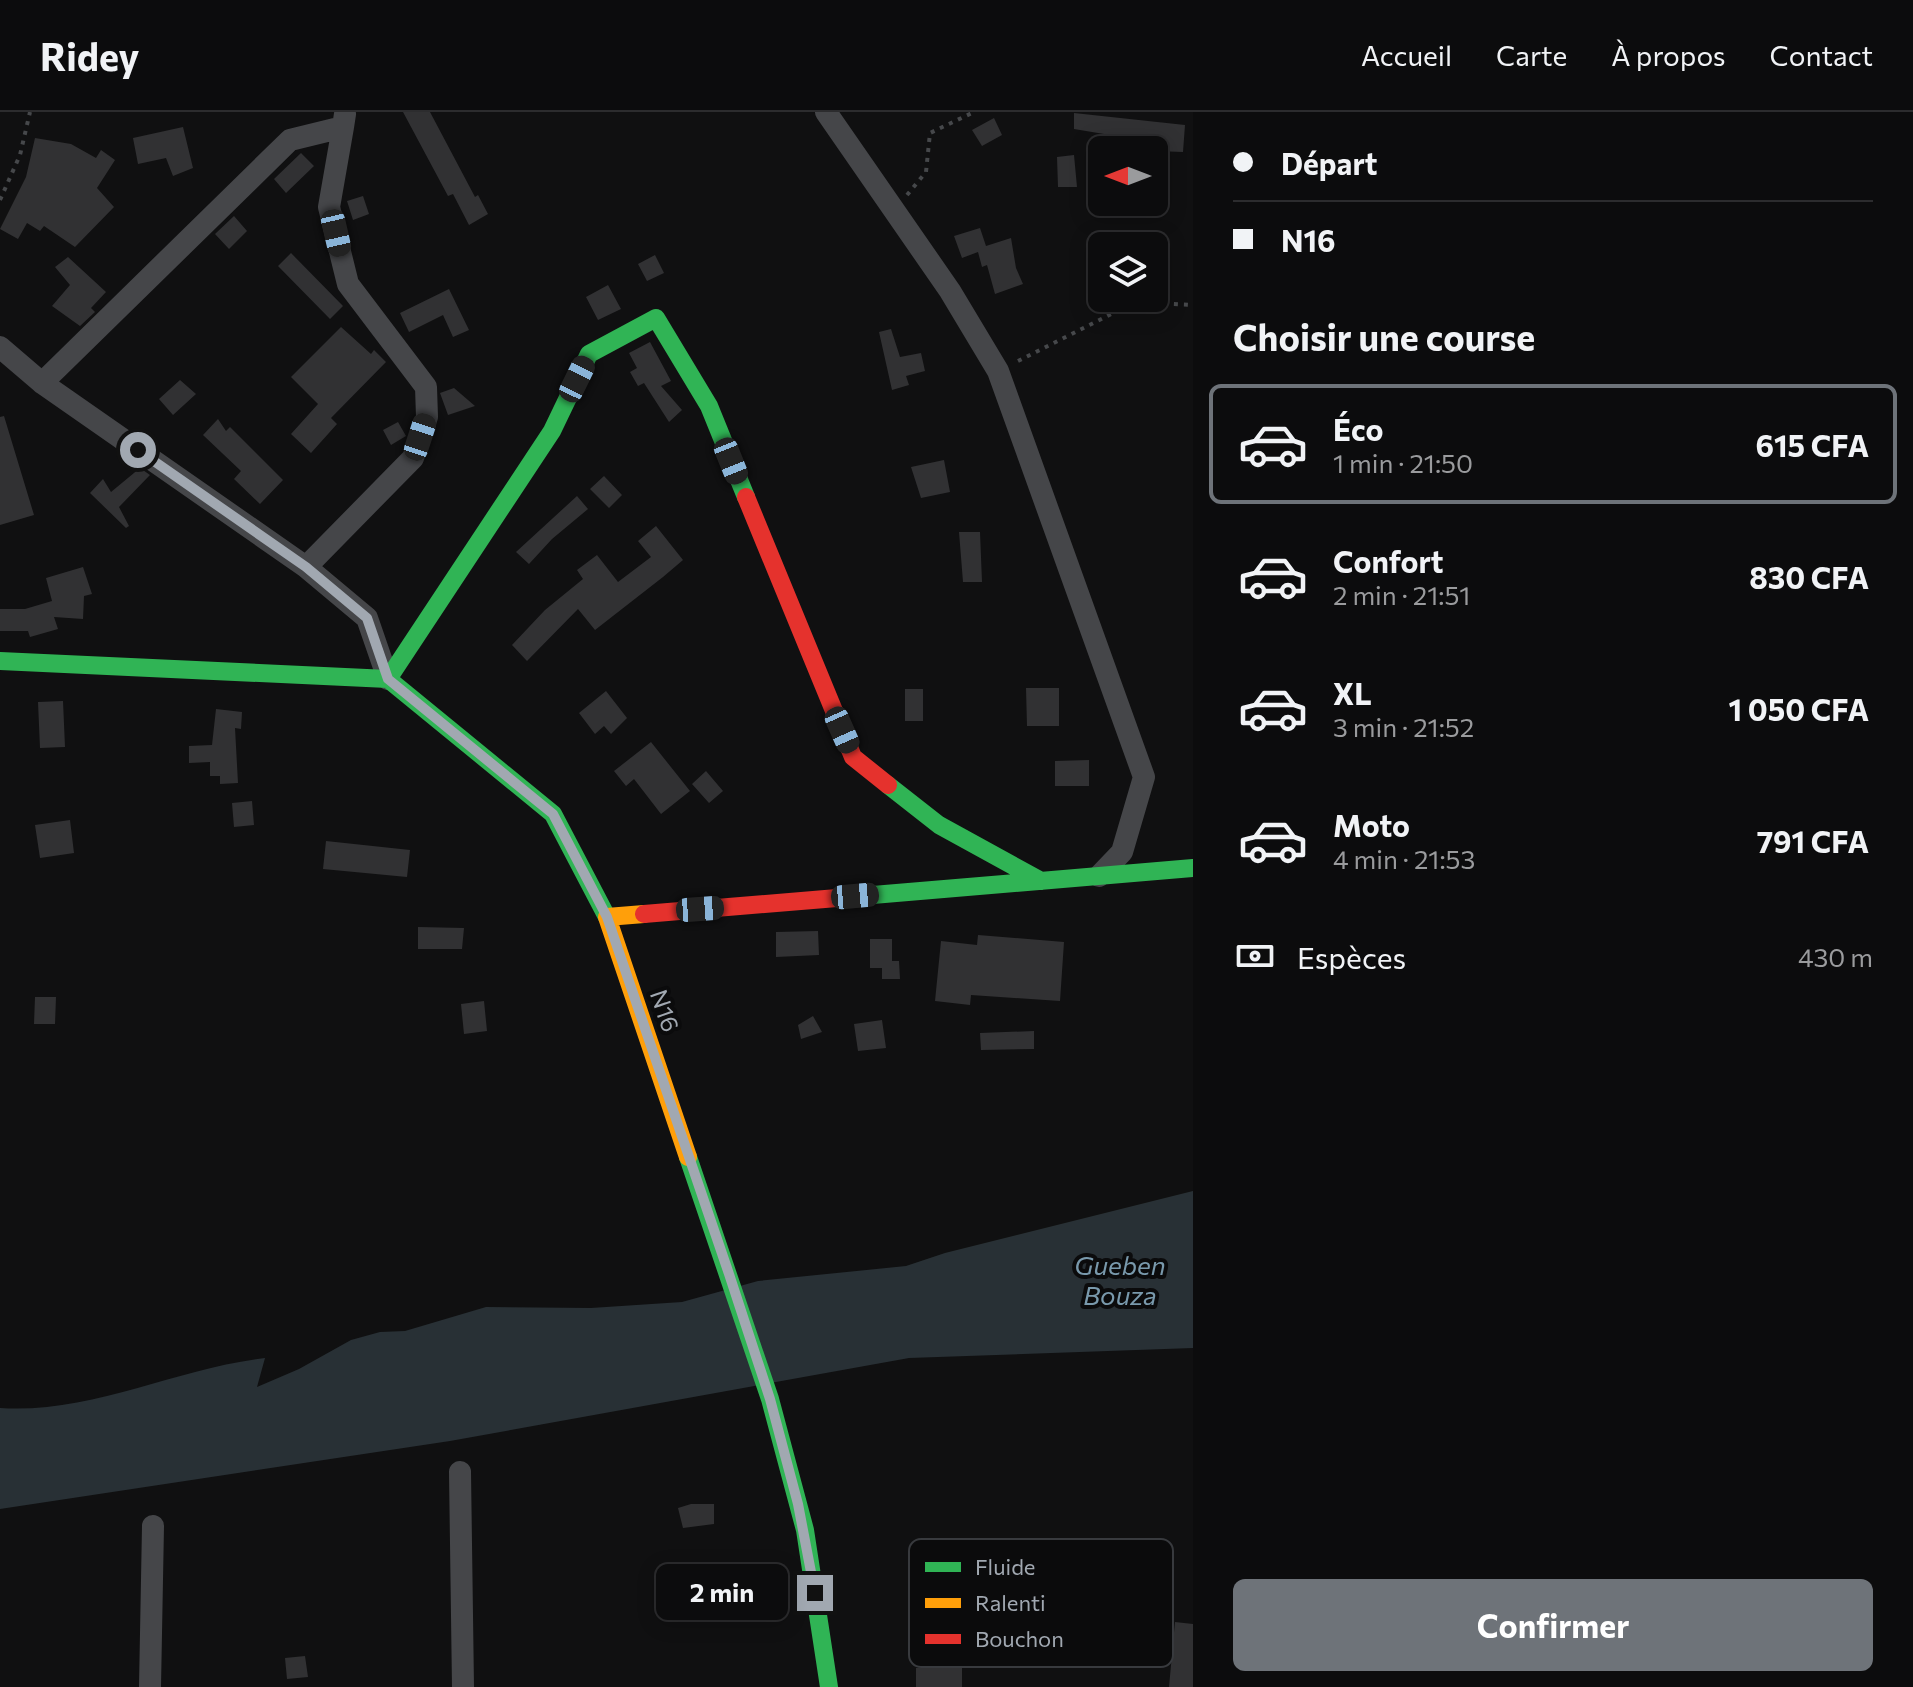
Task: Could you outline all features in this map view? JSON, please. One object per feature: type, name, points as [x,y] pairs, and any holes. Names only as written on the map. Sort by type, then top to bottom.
[{"type":"street","points":[[826,112],[950,291],[998,371],[1144,777],[1122,852],[1099,876]]},
{"type":"street","points":[[42,383],[290,140],[344,120]]},
{"type":"street","points":[[306,567],[413,458],[427,417],[426,387],[348,284],[329,207],[344,120]]},
{"type":"street","points":[[388,679],[552,431],[589,354],[656,318],[709,406],[853,757],[939,825],[1041,881]]},
{"type":"street","points":[[0,347],[42,383],[306,567],[367,618],[388,679]]},
{"type":"street","points":[[0,661],[388,679]]},
{"type":"street","name":"N16","points":[[388,679],[553,814],[607,917],[770,1399],[805,1530],[829,1687]]},
{"type":"street","points":[[607,917],[1193,868]]},
{"type":"street","points":[[460,1472],[463,1687]]},
{"type":"street","points":[[150,1687],[153,1526]]},
{"type":"path","points":[[0,200],[20,155],[30,112]]},
{"type":"path","points":[[894,210],[926,172],[930,133],[974,112]]},
{"type":"path","points":[[998,371],[1135,302],[1193,305]]},
{"type":"water","name":"Gueben Bouza","points":[[1193,1191],[1193,1348],[909,1358],[450,1441],[0,1509],[0,1408],[67,1404],[232,1363],[265,1358],[257,1387],[299,1369],[351,1340],[380,1332],[405,1331],[486,1307],[591,1308],[682,1302],[758,1281],[906,1266],[945,1253]]},
{"type":"building","points":[[403,112],[430,112],[475,197],[478,195],[488,214],[469,225],[453,194],[448,196]]},
{"type":"building","points":[[1074,113],[1185,125],[1183,152],[1168,151],[1168,136],[1116,136],[1074,129]]},
{"type":"building","points":[[994,118],[1002,135],[982,146],[972,130]]},
{"type":"building","points":[[183,127],[193,168],[173,176],[166,158],[138,164],[133,138]]},
{"type":"building","points":[[35,138],[71,144],[96,158],[101,150],[115,160],[97,188],[114,207],[75,247],[44,226],[40,231],[27,223],[18,239],[0,229],[26,177]]},
{"type":"building","points":[[301,153],[314,166],[286,193],[274,179]]},
{"type":"building","points":[[1074,155],[1077,187],[1058,187],[1057,157]]},
{"type":"building","points":[[363,196],[369,214],[353,220],[347,201]]},
{"type":"building","points":[[234,216],[247,231],[229,249],[215,234]]},
{"type":"building","points":[[980,228],[986,246],[1011,238],[1016,268],[1023,284],[995,294],[987,265],[982,267],[978,252],[962,258],[954,236]]},
{"type":"building","points":[[291,253],[343,306],[330,319],[278,266]]},
{"type":"building","points":[[655,255],[664,273],[647,281],[638,264]]},
{"type":"building","points":[[68,257],[106,292],[91,308],[95,312],[80,326],[52,306],[70,285],[55,267]]},
{"type":"building","points":[[608,285],[621,309],[598,320],[586,297]]},
{"type":"building","points":[[449,289],[469,330],[453,337],[443,315],[409,332],[400,313]]},
{"type":"building","points":[[341,327],[371,354],[374,350],[386,362],[331,418],[337,424],[311,453],[291,434],[318,404],[291,377]]},
{"type":"building","points":[[891,329],[900,357],[921,353],[925,371],[906,376],[909,385],[892,390],[879,332]]},
{"type":"building","points":[[650,342],[671,381],[661,386],[682,410],[669,422],[644,383],[638,386],[630,372],[637,368],[629,353]]},
{"type":"building","points":[[180,380],[196,394],[173,415],[159,399]]},
{"type":"building","points":[[454,388],[475,406],[448,415],[440,393]]},
{"type":"building","points":[[4,416],[34,515],[0,525],[0,417]]},
{"type":"building","points":[[218,419],[226,431],[230,427],[283,480],[260,504],[234,479],[241,471],[203,435]]},
{"type":"building","points":[[398,422],[406,436],[391,445],[383,430]]},
{"type":"building","points":[[944,460],[950,492],[921,498],[911,467]]},
{"type":"building","points":[[140,468],[150,475],[119,507],[129,526],[126,528],[90,493],[103,479],[111,492]]},
{"type":"building","points":[[604,476],[622,495],[609,508],[590,489]]},
{"type":"building","points":[[577,496],[588,509],[552,539],[529,564],[516,552]]},
{"type":"building","points":[[656,526],[683,560],[663,577],[595,630],[578,609],[527,661],[512,645],[545,610],[583,579],[577,570],[597,555],[618,582],[651,557],[638,541]]},
{"type":"building","points":[[959,532],[980,532],[982,582],[963,582]]},
{"type":"building","points":[[83,567],[92,594],[84,596],[83,619],[54,617],[58,629],[30,637],[28,631],[0,631],[0,609],[25,609],[52,601],[46,578]]},
{"type":"building","points":[[1026,688],[1059,688],[1059,726],[1027,726]]},
{"type":"building","points":[[905,689],[923,689],[923,721],[905,721]]},
{"type":"building","points":[[606,691],[627,718],[611,734],[604,726],[595,734],[579,713]]},
{"type":"building","points":[[63,701],[65,747],[40,748],[38,702]]},
{"type":"building","points":[[216,709],[242,712],[241,729],[235,728],[238,783],[220,784],[220,776],[210,776],[210,762],[189,763],[189,746],[212,745]]},
{"type":"building","points":[[651,742],[690,791],[661,814],[634,779],[626,786],[614,771]]},
{"type":"building","points":[[1089,760],[1089,786],[1055,786],[1055,761]]},
{"type":"building","points":[[706,771],[723,791],[709,803],[692,784]]},
{"type":"building","points":[[252,801],[254,825],[234,827],[232,803]]},
{"type":"building","points":[[70,820],[74,853],[40,858],[35,825]]},
{"type":"building","points":[[326,841],[410,850],[407,877],[323,869]]},
{"type":"building","points":[[418,927],[464,928],[462,949],[418,949]]},
{"type":"building","points":[[818,931],[819,955],[776,957],[776,932]]},
{"type":"building","points":[[978,935],[1064,942],[1060,1001],[971,995],[970,1005],[935,1001],[941,941],[977,945]]},
{"type":"building","points":[[870,939],[892,939],[892,961],[899,961],[900,979],[882,979],[882,968],[870,968]]},
{"type":"building","points":[[35,997],[56,997],[55,1024],[34,1024]]},
{"type":"building","points":[[484,1001],[487,1031],[464,1034],[461,1004]]},
{"type":"building","points":[[813,1016],[822,1032],[801,1039],[798,1025]]},
{"type":"building","points":[[882,1020],[886,1048],[858,1051],[854,1024]]},
{"type":"building","points":[[1034,1031],[1034,1049],[981,1050],[980,1033]]},
{"type":"building","points":[[691,1504],[714,1504],[714,1524],[683,1528],[678,1508]]},
{"type":"building","points":[[1175,1622],[1193,1624],[1193,1687],[1169,1687]]},
{"type":"building","points":[[305,1656],[308,1677],[287,1679],[285,1658]]},
{"type":"building","points":[[916,1668],[962,1668],[962,1687],[916,1687]]},
{"type":"traffic: fast","points":[[388,679],[552,431],[589,354],[656,318],[709,406],[746,497]]},
{"type":"traffic: fast","points":[[0,661],[388,679],[553,814],[607,917]]},
{"type":"traffic: fast","points":[[888,785],[939,825],[1041,881]]},
{"type":"traffic: fast","points":[[849,897],[1193,868]]},
{"type":"traffic: fast","points":[[688,1157],[770,1399],[805,1530],[829,1687]]},
{"type":"traffic: slow","points":[[644,914],[607,917],[688,1157]]},
{"type":"traffic: jam","points":[[746,497],[853,757],[888,785]]},
{"type":"traffic: jam","points":[[644,914],[849,897]]},
{"type":"route","points":[[138,450],[306,567],[367,618],[388,679],[553,814],[607,917],[729,1274],[770,1399],[805,1530],[815,1593]]}]
